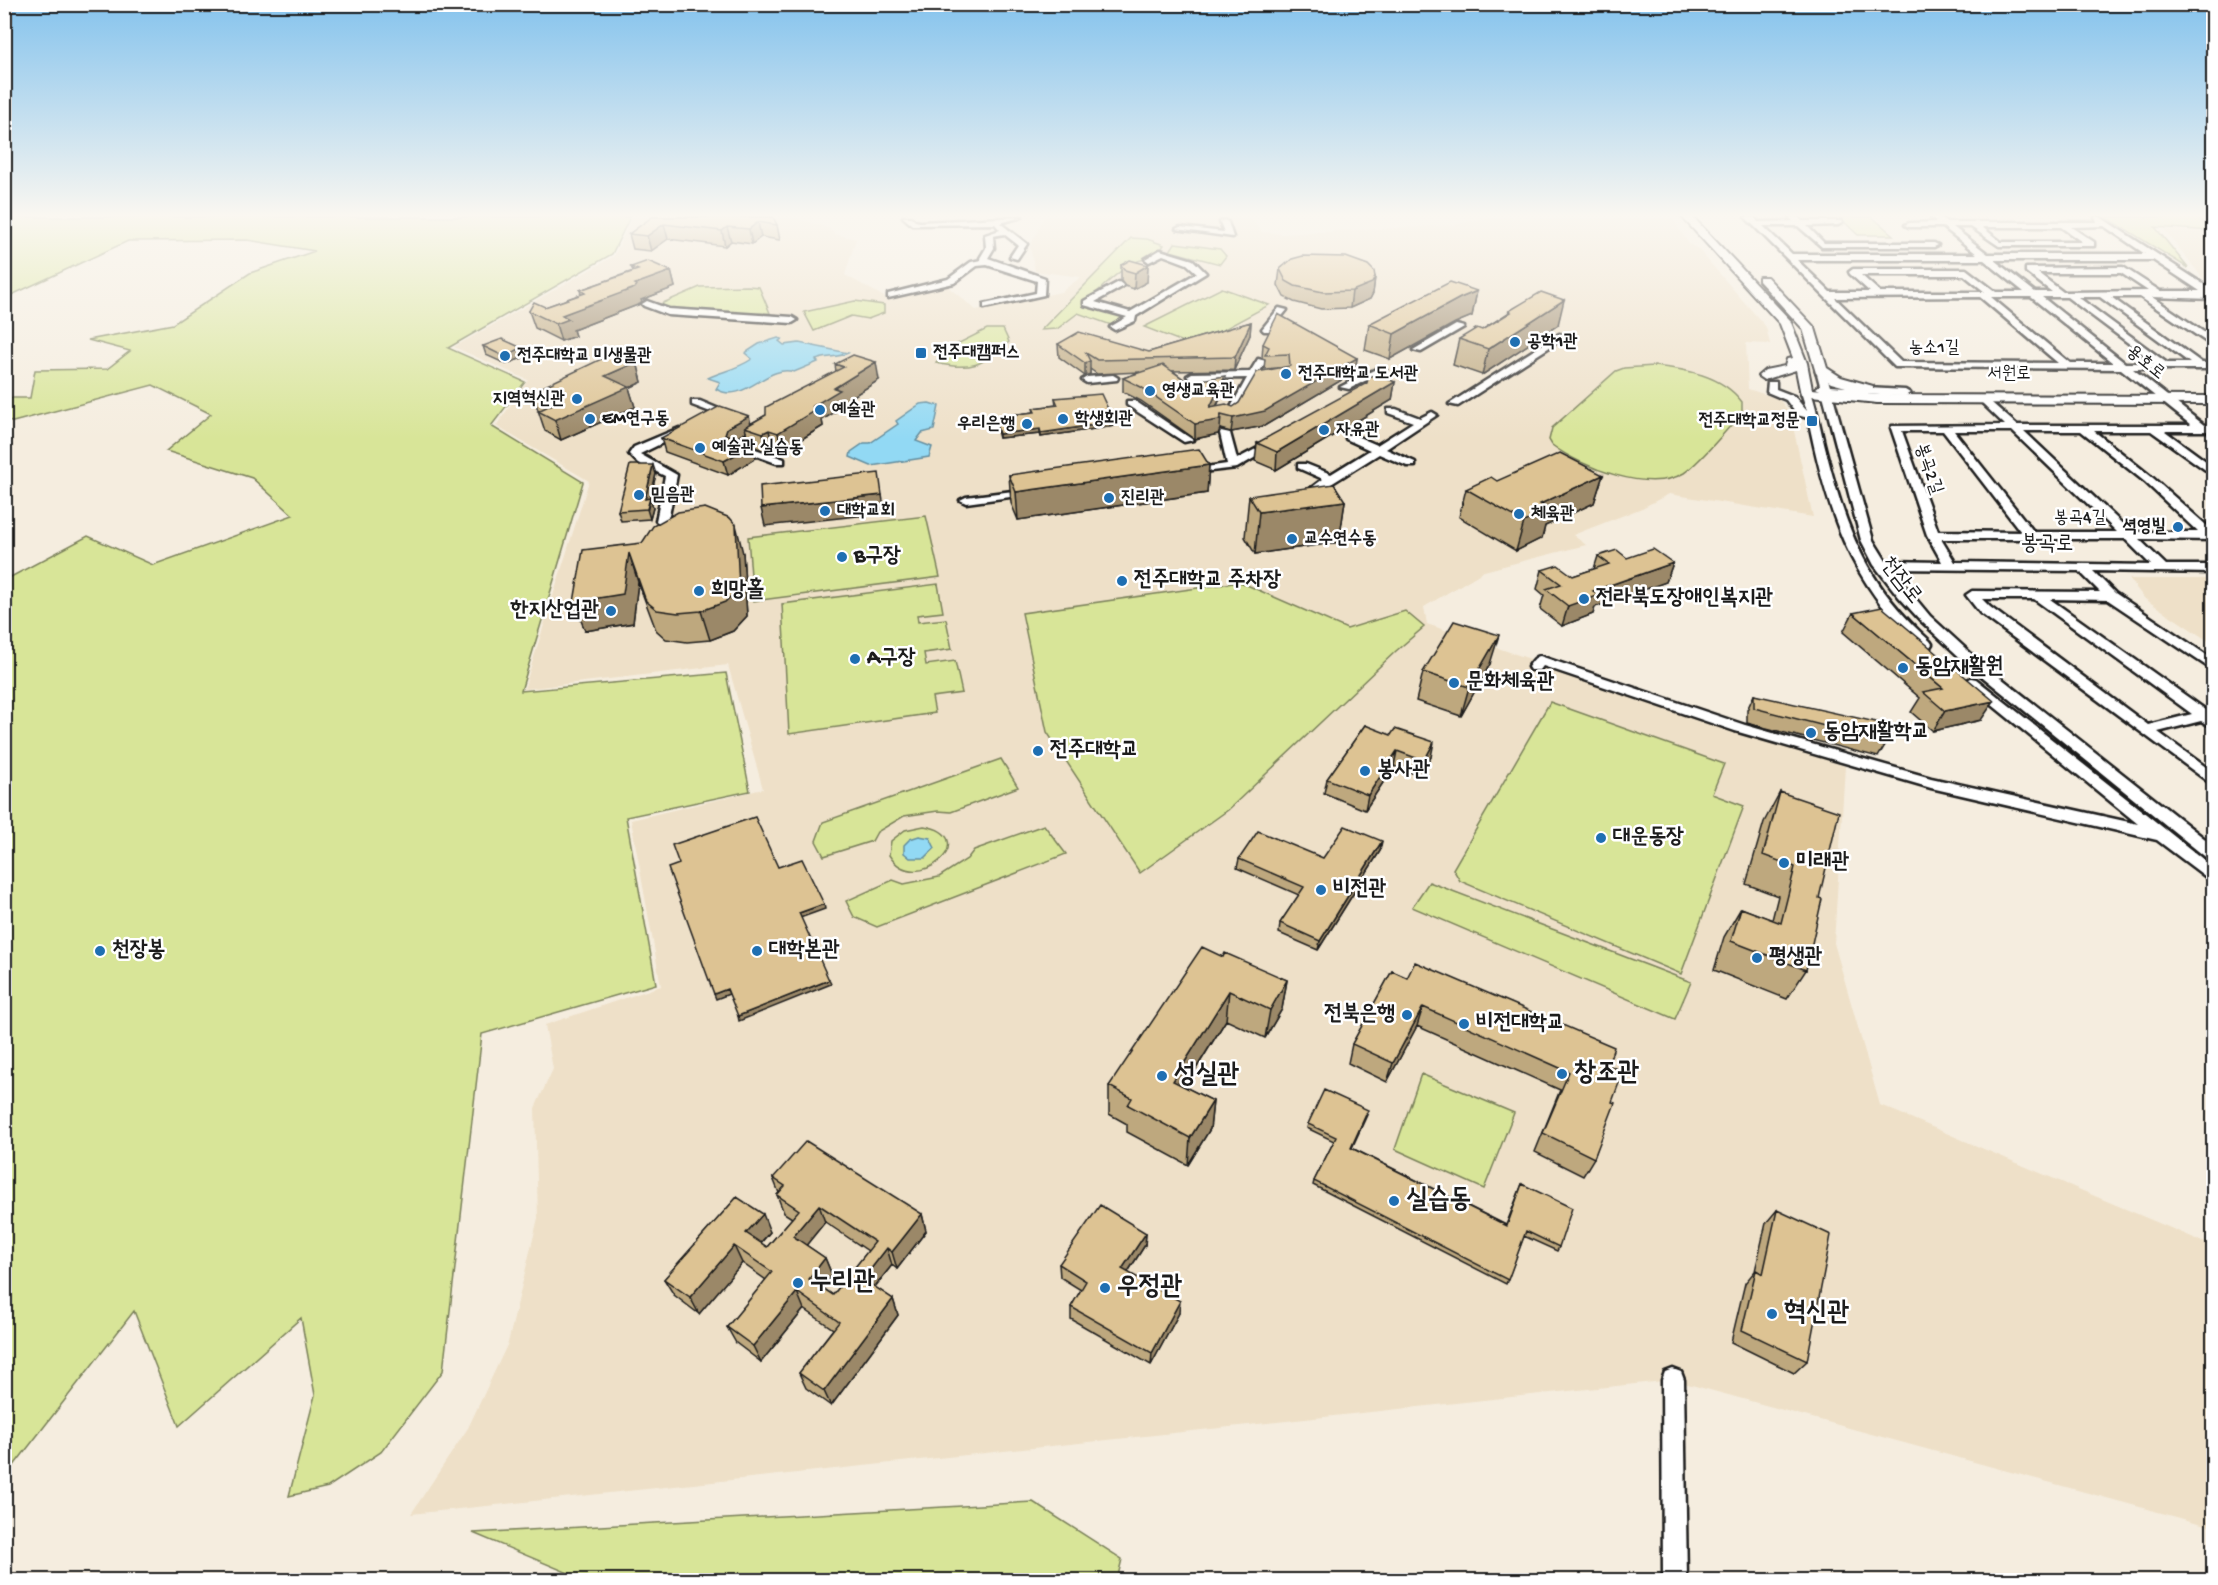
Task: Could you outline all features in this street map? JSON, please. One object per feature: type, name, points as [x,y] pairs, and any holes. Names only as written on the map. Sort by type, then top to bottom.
[{"type":"main road","name":"천잠로","points":[[1756,291],[1786,323],[1801,363],[1806,389]]},
{"type":"main road","name":"천잠로","points":[[1775,291],[1804,321],[1815,344],[1821,370]]},
{"type":"main road","points":[[1768,380],[1768,373],[1783,372],[1791,368],[1791,362],[1801,363]]},
{"type":"main road","points":[[1821,370],[1855,387],[1905,393]]},
{"type":"main road","name":"서원로","points":[[1806,389],[1877,399],[1986,400],[2160,396],[2214,392]]},
{"type":"main road","name":"서원로","points":[[1905,393],[2160,396],[2214,400]]},
{"type":"street","points":[[891,296],[910,291]]},
{"type":"street","points":[[987,306],[1040,295],[1041,291]]},
{"type":"street","points":[[1108,291],[1087,303],[1131,315]]},
{"type":"street","points":[[1115,327],[1132,319],[1131,315],[1162,291]]},
{"type":"street","name":"농소1길","points":[[1824,291],[1898,365],[2214,366]]},
{"type":"street","points":[[1874,291],[1878,295]]},
{"type":"street","points":[[1989,291],[1994,295]]},
{"type":"street","name":"용호로","points":[[2028,291],[2214,437]]},
{"type":"street","points":[[2060,291],[2165,366]]},
{"type":"street","points":[[2154,291],[2160,295]]},
{"type":"street","points":[[1828,295],[2213,295]]},
{"type":"street","points":[[1983,295],[2068,366]]},
{"type":"street","points":[[2103,295],[2200,366]]},
{"type":"street","points":[[2143,295],[2214,344]]},
{"type":"street","points":[[647,304],[668,312],[792,320]]},
{"type":"street","points":[[1268,329],[1282,310]]},
{"type":"street","points":[[1418,350],[1458,327]]},
{"type":"street","points":[[1454,404],[1562,336]]},
{"type":"street","points":[[1231,416],[1256,375],[1261,361]]},
{"type":"street","points":[[1345,387],[1381,370]]},
{"type":"street","name":"천잠로","points":[[1821,370],[1867,540],[1881,565],[1905,598],[1954,647],[2214,855]]},
{"type":"street","points":[[1192,376],[1256,375]]},
{"type":"street","points":[[1106,387],[1092,380],[1113,378]]},
{"type":"street","points":[[1768,380],[1771,390],[1790,398],[1801,413],[1811,416]]},
{"type":"street","name":"천잠로","points":[[1806,389],[1837,516],[1857,562],[1914,635],[1940,656]]},
{"type":"street","name":"서원로","points":[[1828,392],[1905,393]]},
{"type":"street","points":[[1986,400],[2013,427]]},
{"type":"street","points":[[696,403],[765,429],[735,446],[780,462]]},
{"type":"street","points":[[1131,403],[1188,440]]},
{"type":"street","points":[[662,521],[671,475],[642,461],[634,454],[638,449],[697,423],[715,410]]},
{"type":"street","points":[[1392,411],[1422,422]]},
{"type":"street","points":[[1322,498],[1317,488],[1432,416]]},
{"type":"street","name":"봉곡4길","points":[[2013,427],[2129,536]]},
{"type":"street","name":"봉곡2길","points":[[1950,565],[1933,535],[1896,428],[2214,428]]},
{"type":"street","name":"봉곡2길","points":[[1946,428],[1985,480]]},
{"type":"street","name":"봉곡4길","points":[[2085,429],[2149,480],[2211,536]]},
{"type":"street","points":[[2155,429],[2214,473]]},
{"type":"street","points":[[1225,433],[1233,466]]},
{"type":"street","points":[[1350,437],[1411,464]]},
{"type":"street","points":[[1178,473],[1233,466],[1281,440]]},
{"type":"street","points":[[1215,458],[1233,466]]},
{"type":"street","points":[[1302,466],[1332,479]]},
{"type":"street","name":"봉곡4길","points":[[1985,480],[2030,535]]},
{"type":"street","points":[[966,500],[1044,490]]},
{"type":"street","name":"봉곡4길","points":[[1933,535],[2211,536]]},
{"type":"street","points":[[2129,536],[2163,569]]},
{"type":"street","name":"봉곡로","points":[[1881,565],[2214,569]]},
{"type":"street","points":[[2082,567],[2111,596],[2214,667]]},
{"type":"street","points":[[2111,596],[1972,595],[1985,610],[2214,781]]},
{"type":"street","points":[[2036,595],[2210,717]]},
{"type":"street","points":[[1538,663],[1740,728],[1919,780],[2162,835]]},
{"type":"street","points":[[1957,670],[2214,877]]},
{"type":"street","points":[[2146,730],[2210,717]]},
{"type":"street","points":[[1673,1380],[1676,1581]]},
{"type":"shaded area","points":[[553,291],[874,291],[888,299],[924,291],[953,291],[976,310],[1062,291],[1735,291],[1766,327],[1770,344],[1746,343],[1748,389],[1779,399],[1790,413],[1813,517],[1669,494],[1642,508],[1573,535],[1586,545],[1484,571],[1424,607],[1427,624],[1845,766],[1834,943],[1880,1105],[2213,1246],[2213,1527],[1673,1380],[411,1514],[468,1428],[508,1343],[538,1218],[535,1108],[553,1069],[545,1025],[661,986],[631,820],[763,789],[728,665],[524,689],[589,481],[496,426],[528,380],[454,347]]},
{"type":"shaded area","points":[[2129,579],[2213,579],[2213,644],[2145,599]]},
{"type":"green space","points":[[5,291],[20,291],[5,298]]},
{"type":"green space","points":[[223,291],[548,291],[448,348],[525,382],[491,426],[583,482],[521,691],[726,673],[750,791],[626,817],[656,984],[482,1034],[443,1371],[381,1452],[328,1487],[289,1496],[315,1395],[301,1318],[179,1426],[134,1311],[5,1477],[5,580],[88,536],[153,565],[293,515],[252,478],[166,451],[211,414],[153,385],[13,422],[5,421],[5,398],[30,398],[35,370],[107,369],[130,351],[88,340],[173,324]]},
{"type":"green space","points":[[691,291],[761,291],[770,313],[697,314],[656,306]]},
{"type":"green space","points":[[1079,291],[1099,291],[1086,303],[1129,319],[1114,326],[1078,313],[1057,329],[1041,330]]},
{"type":"green space","points":[[1216,291],[1230,291],[1269,305],[1193,346],[1144,327]]},
{"type":"green space","points":[[855,301],[884,305],[884,313],[868,319],[851,316],[814,331],[804,312]]},
{"type":"green space","points":[[987,329],[1003,329],[1009,342],[991,357],[975,364],[958,366],[936,363],[955,345]]},
{"type":"green space","points":[[1654,366],[1702,375],[1724,385],[1742,402],[1742,413],[1691,468],[1669,479],[1653,481],[1634,479],[1580,462],[1552,445],[1549,440],[1552,428],[1616,371],[1624,368]]},
{"type":"green space","name":"B구장","points":[[926,516],[940,577],[753,601],[748,537]]},
{"type":"green space","points":[[1240,582],[1347,629],[1405,611],[1424,627],[1228,810],[1140,873],[1047,732],[1022,613]]},
{"type":"green space","name":"A구장","points":[[938,584],[943,612],[917,615],[918,622],[946,619],[952,649],[924,653],[926,665],[955,661],[962,693],[932,697],[935,713],[789,734],[782,604]]},
{"type":"green space","name":"대운동장","points":[[1550,702],[1724,764],[1712,794],[1744,806],[1681,974],[1460,881],[1453,869]]},
{"type":"green space","points":[[1001,759],[1018,787],[951,812],[938,811],[904,816],[877,832],[872,841],[824,856],[816,841],[823,822]]},
{"type":"green space","points":[[1044,825],[1066,854],[877,927],[854,917],[846,901],[893,880],[904,884],[939,877],[967,859],[974,850]]},
{"type":"green space","points":[[924,826],[941,832],[948,841],[947,851],[940,861],[928,868],[914,870],[901,867],[889,855],[891,841],[905,830]]},
{"type":"green space","points":[[1429,882],[1691,982],[1675,1019],[1412,907]]},
{"type":"green space","points":[[1421,1074],[1514,1113],[1484,1189],[1395,1149]]},
{"type":"green space","points":[[1033,1502],[1122,1559],[1117,1580],[585,1580],[473,1533]]},
{"type":"water","points":[[778,338],[782,339],[779,341],[784,345],[799,343],[848,353],[816,360],[818,362],[794,372],[774,373],[736,392],[726,393],[716,389],[720,382],[708,378],[752,359],[745,353],[759,344]]},
{"type":"water","points":[[929,403],[939,406],[934,430],[922,433],[916,441],[932,447],[929,457],[871,466],[850,457],[851,452],[864,443],[870,443],[898,424],[896,421],[920,404]]},
{"type":"water","points":[[919,836],[930,838],[935,848],[925,858],[910,858],[904,853],[904,845],[910,839]]},
{"type":"building","points":[[582,291],[627,291],[562,315],[569,319],[556,324],[529,311],[534,302],[545,307],[585,293]]},
{"type":"building","points":[[1433,291],[1477,291],[1394,334],[1369,324]]},
{"type":"building","points":[[1541,292],[1564,300],[1488,349],[1459,339],[1477,328],[1482,330]]},
{"type":"building","points":[[1278,314],[1357,358],[1265,411],[1233,418],[1221,415],[1219,420],[1195,424],[1141,387],[1123,378],[1163,365],[1188,382],[1225,376],[1210,407],[1226,404],[1233,407],[1239,403],[1257,372],[1290,366],[1289,354],[1265,355],[1269,347],[1263,344]]},
{"type":"building","points":[[1251,322],[1235,357],[1097,360],[1086,353],[1090,361],[1085,363],[1058,344],[1079,332],[1149,352]]},
{"type":"building","points":[[502,339],[522,348],[503,356],[483,346]]},
{"type":"building","points":[[616,352],[637,362],[605,376],[629,387],[555,420],[538,411],[555,403],[532,392]]},
{"type":"building","points":[[853,355],[876,362],[834,388],[840,390],[813,406],[819,408],[778,433],[769,430],[763,433],[745,427],[766,415],[766,407],[844,367],[835,364]]},
{"type":"building","points":[[1375,374],[1395,382],[1277,452],[1257,443],[1367,383],[1368,379]]},
{"type":"building","name":"학생회관","points":[[1101,394],[1114,422],[1041,433],[1040,429],[999,434],[994,417],[1035,412],[1033,408],[1058,405],[1055,398]]},
{"type":"building","points":[[720,406],[749,416],[727,428],[725,434],[753,445],[724,461],[661,438]]},
{"type":"building","points":[[1199,449],[1209,465],[1016,492],[1009,475]]},
{"type":"building","points":[[1560,453],[1603,475],[1540,504],[1550,510],[1524,522],[1466,489],[1491,477],[1497,481]]},
{"type":"building","points":[[630,465],[653,465],[645,499],[650,498],[647,509],[618,511]]},
{"type":"building","points":[[879,473],[882,495],[761,508],[760,486]]},
{"type":"building","points":[[1334,484],[1345,501],[1259,512],[1249,496]]},
{"type":"building","points":[[705,508],[730,518],[736,525],[739,588],[725,602],[701,611],[678,613],[657,610],[646,601],[629,553],[623,594],[574,602],[583,550],[642,543],[653,526],[678,512]]},
{"type":"building","points":[[1653,549],[1673,563],[1593,591],[1599,595],[1568,606],[1546,589],[1561,584],[1542,570],[1558,565],[1573,576],[1609,564],[1598,556],[1617,550],[1627,558]]},
{"type":"building","points":[[1882,607],[1994,701],[1945,711],[1923,692],[1943,688],[1853,613]]},
{"type":"building","points":[[1454,621],[1499,635],[1469,687],[1423,672]]},
{"type":"building","points":[[1754,695],[1885,724],[1887,742],[1754,708]]},
{"type":"building","points":[[1365,725],[1391,735],[1395,729],[1434,742],[1424,761],[1397,751],[1368,795],[1327,779]]},
{"type":"building","points":[[1780,792],[1839,812],[1819,898],[1822,899],[1806,970],[1731,941],[1741,908],[1781,923],[1795,867],[1763,855]]},
{"type":"building","name":"대학본관","points":[[755,817],[778,867],[802,859],[824,904],[799,913],[829,980],[738,1016],[727,989],[714,994],[668,868],[679,864],[672,845]]},
{"type":"building","name":"비전관","points":[[1345,826],[1382,841],[1320,941],[1280,923],[1304,887],[1239,859],[1258,831],[1323,858]]},
{"type":"building","points":[[1202,947],[1223,957],[1225,953],[1287,980],[1270,1010],[1229,991],[1173,1081],[1213,1101],[1190,1138],[1128,1105],[1132,1098],[1109,1086]]},
{"type":"building","points":[[1415,962],[1614,1047],[1608,1065],[1623,1072],[1612,1102],[1615,1103],[1594,1158],[1543,1133],[1569,1072],[1423,1007],[1393,1063],[1352,1044],[1392,971],[1407,978]]},
{"type":"building","name":"실습동","points":[[1324,1090],[1368,1110],[1351,1148],[1507,1226],[1522,1184],[1572,1208],[1559,1247],[1526,1231],[1508,1280],[1314,1181],[1336,1137],[1308,1124]]},
{"type":"building","points":[[806,1141],[922,1214],[892,1252],[887,1248],[863,1279],[893,1299],[824,1391],[799,1373],[839,1322],[797,1292],[753,1346],[727,1327],[772,1272],[734,1246],[690,1297],[664,1279],[737,1197],[763,1214],[746,1233],[767,1247],[799,1210],[777,1195],[785,1186],[773,1178]],"holes":[[[819,1205],[875,1242],[833,1295],[809,1279],[825,1258],[793,1236]]]},
{"type":"building","name":"우정관","points":[[1100,1205],[1146,1233],[1122,1269],[1180,1301],[1152,1353],[1071,1307],[1086,1281],[1059,1264]]},
{"type":"building","name":"혁신관","points":[[1777,1210],[1831,1235],[1807,1361],[1742,1330],[1756,1270],[1763,1274]]},
{"type":"place","name":"공학1관","points":[[1515,342]]},
{"type":"place","name":"전주대캠퍼스","points":[[921,353]]},
{"type":"place","name":"전주대학교 미생물관","points":[[505,356]]},
{"type":"place","name":"전주대학교 도서관","points":[[1286,374]]},
{"type":"place","name":"영생교육관","points":[[1150,391]]},
{"type":"place","name":"지역혁신관","points":[[577,399]]},
{"type":"place","name":"예술관","points":[[820,410]]},
{"type":"place","name":"EM연구동","points":[[590,419]]},
{"type":"place","name":"학생회관","points":[[1063,419]]},
{"type":"place","name":"전주대학교정문","points":[[1812,421]]},
{"type":"place","name":"우리은행","points":[[1027,424]]},
{"type":"place","name":"자유관","points":[[1324,430]]},
{"type":"place","name":"예술관 실습동","points":[[700,448]]},
{"type":"place","name":"믿음관","points":[[639,495]]},
{"type":"place","name":"진리관","points":[[1109,498]]},
{"type":"place","name":"대학교회","points":[[825,511]]},
{"type":"place","name":"체육관","points":[[1519,514]]},
{"type":"place","name":"셕영빌","points":[[2178,527]]},
{"type":"place","name":"교수연수동","points":[[1292,539]]},
{"type":"place","name":"B구장","points":[[842,557]]},
{"type":"place","name":"전주대학교 주차장","points":[[1122,581]]},
{"type":"place","name":"희망홀","points":[[699,591]]},
{"type":"place","name":"전라북도장애인복지관","points":[[1584,599]]},
{"type":"place","name":"한지산업관","points":[[611,611]]},
{"type":"place","name":"A구장","points":[[855,659]]},
{"type":"place","name":"동암재활원","points":[[1903,668]]},
{"type":"place","name":"문화체육관","points":[[1454,683]]},
{"type":"place","name":"동암재활학교","points":[[1811,733]]},
{"type":"place","name":"전주대학교","points":[[1038,751]]},
{"type":"place","name":"봉사관","points":[[1365,771]]},
{"type":"place","name":"대운동장","points":[[1601,838]]},
{"type":"place","name":"미래관","points":[[1784,863]]},
{"type":"place","name":"비전관","points":[[1321,890]]},
{"type":"place","name":"천장봉","points":[[100,951]]},
{"type":"place","name":"대학본관","points":[[757,951]]},
{"type":"place","name":"평생관","points":[[1757,958]]},
{"type":"place","name":"전북은행","points":[[1407,1015]]},
{"type":"place","name":"비전대학교","points":[[1464,1024]]},
{"type":"place","name":"창조관","points":[[1562,1074]]},
{"type":"place","name":"성실관","points":[[1162,1076]]},
{"type":"place","name":"실습동","points":[[1394,1201]]},
{"type":"place","name":"누리관","points":[[798,1283]]},
{"type":"place","name":"우정관","points":[[1105,1288]]},
{"type":"place","name":"혁신관","points":[[1772,1314]]}]
